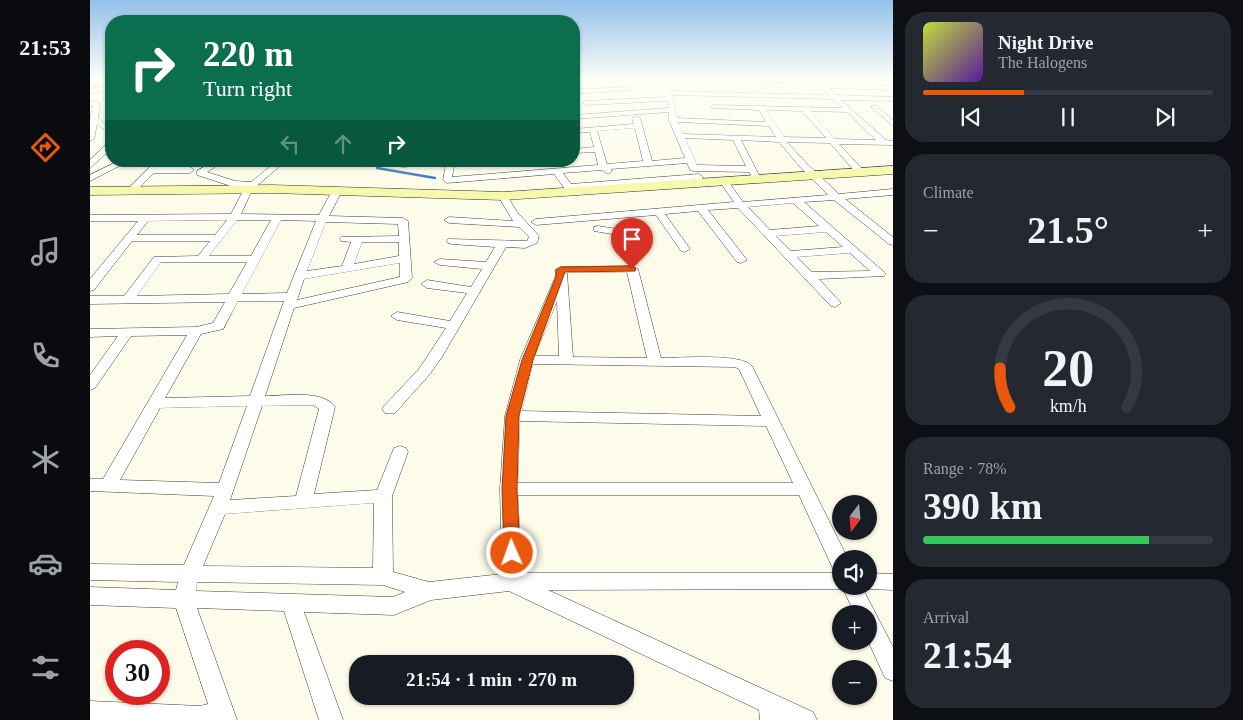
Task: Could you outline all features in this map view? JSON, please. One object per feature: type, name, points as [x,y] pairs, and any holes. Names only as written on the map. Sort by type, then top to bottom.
[{"type":"street","points":[[90,138],[95,113]]},
{"type":"street","points":[[634,113],[648,163]]},
{"type":"street","points":[[580,116],[639,113]]},
{"type":"street","points":[[673,113],[672,120],[691,164],[702,180]]},
{"type":"street","points":[[717,113],[723,122]]},
{"type":"street","points":[[764,113],[770,124],[810,175],[893,242]]},
{"type":"street","points":[[807,113],[860,172]]},
{"type":"street","points":[[849,113],[883,142]]},
{"type":"street","points":[[878,113],[893,122]]},
{"type":"street","points":[[94,118],[105,128]]},
{"type":"street","points":[[672,120],[770,124]]},
{"type":"street","points":[[580,130],[638,126]]},
{"type":"street","points":[[593,129],[603,166],[618,183]]},
{"type":"street","points":[[680,136],[893,142]]},
{"type":"street","points":[[736,138],[755,174]]},
{"type":"street","points":[[580,151],[599,149]]},
{"type":"street","points":[[90,165],[105,151]]},
{"type":"street","points":[[448,167],[447,180],[648,163],[691,164],[755,174],[810,175],[893,170]]},
{"type":"street","points":[[90,178],[113,167]]},
{"type":"street","points":[[131,190],[156,167]]},
{"type":"street","points":[[210,167],[200,173],[250,190]]},
{"type":"street","points":[[201,259],[234,218],[250,190],[275,167]]},
{"type":"street","points":[[153,170],[190,170]]},
{"type":"street","points":[[556,170],[568,187],[702,180],[724,182],[755,174]]},
{"type":"street","points":[[90,191],[250,190],[514,197],[702,180]]},
{"type":"street","points":[[724,182],[740,204],[835,303]]},
{"type":"street","points":[[90,197],[250,190]]},
{"type":"street","points":[[536,222],[893,192]]},
{"type":"street","points":[[90,712],[111,717],[199,719],[224,716],[184,600],[189,575],[226,490],[299,276],[322,218],[336,193]]},
{"type":"street","points":[[880,193],[893,202]]},
{"type":"street","points":[[452,241],[525,245],[532,243],[534,236],[520,224],[514,197]]},
{"type":"street","points":[[794,199],[880,274],[809,276]]},
{"type":"street","points":[[700,207],[741,260]]},
{"type":"street","points":[[658,211],[685,249]]},
{"type":"street","points":[[598,229],[632,237],[620,214]]},
{"type":"street","points":[[90,218],[401,220],[404,223],[406,278],[400,282],[291,301],[233,299],[90,300]]},
{"type":"street","points":[[90,232],[104,218]]},
{"type":"street","points":[[90,286],[145,218]]},
{"type":"street","points":[[90,333],[196,330],[218,326],[278,218]]},
{"type":"street","points":[[449,220],[520,224]]},
{"type":"street","points":[[768,233],[828,229]]},
{"type":"street","points":[[129,238],[217,238]]},
{"type":"street","points":[[345,240],[404,239]]},
{"type":"street","points":[[347,268],[357,240]]},
{"type":"street","points":[[390,409],[424,372],[502,244]]},
{"type":"street","points":[[787,254],[853,250]]},
{"type":"street","points":[[299,276],[404,258]]},
{"type":"street","points":[[128,299],[158,260],[254,259]]},
{"type":"street","points":[[440,262],[489,266]]},
{"type":"street","points":[[566,360],[561,270],[632,269],[655,362]]},
{"type":"street","points":[[90,270],[103,270]]},
{"type":"street","points":[[510,582],[512,569],[510,489],[513,416],[527,360],[560,277]]},
{"type":"street","points":[[427,284],[474,291]]},
{"type":"street","points":[[397,316],[454,325]]},
{"type":"street","points":[[108,486],[196,330]]},
{"type":"street","points":[[90,385],[127,333]]},
{"type":"street","points":[[527,360],[737,363],[745,366],[834,550]]},
{"type":"street","points":[[156,403],[316,400],[327,406],[303,503]]},
{"type":"street","points":[[513,416],[771,421]]},
{"type":"street","points":[[383,577],[383,496],[400,452]]},
{"type":"street","points":[[90,485],[226,490]]},
{"type":"street","points":[[510,489],[803,489]]},
{"type":"street","points":[[219,508],[383,496]]},
{"type":"street","points":[[90,572],[383,577],[435,590]]},
{"type":"street","points":[[90,596],[394,606],[435,590],[510,582],[832,581]]},
{"type":"street","points":[[877,581],[893,582]]},
{"type":"street","points":[[510,582],[770,712],[805,720]]},
{"type":"street","points":[[291,603],[331,720]]},
{"type":"street","points":[[877,637],[893,670]]},
{"type":"waterway","points":[[378,167],[377,168],[435,178]]},
{"type":"route","points":[[512,553],[510,489],[513,416],[527,360],[560,277],[561,270],[632,269]]}]
